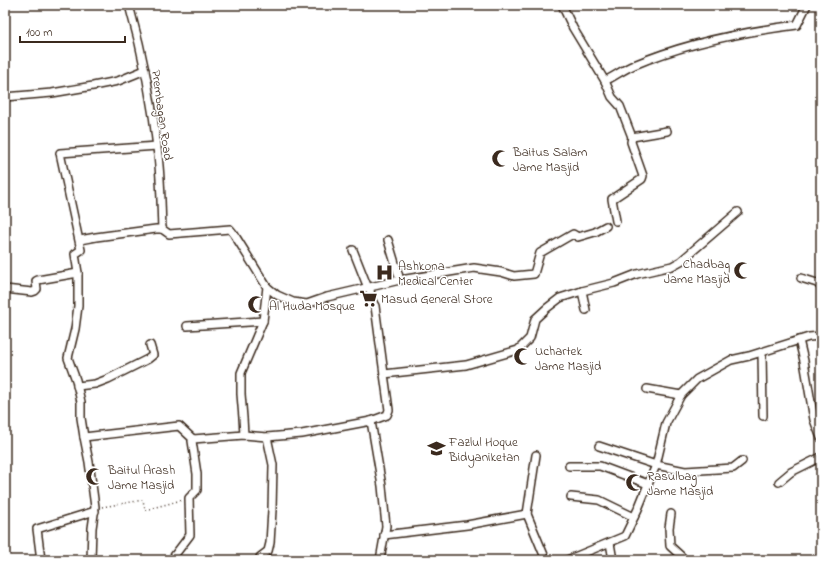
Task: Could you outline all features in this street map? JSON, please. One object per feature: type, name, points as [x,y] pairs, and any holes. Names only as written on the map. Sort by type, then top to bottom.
[{"type":"street","name":"Prembagan Road","points":[[129,5],[145,70],[157,146],[162,230]]},
{"type":"street","points":[[562,5],[573,28],[605,81],[612,97],[620,106],[632,137],[631,142],[643,176],[642,179],[612,199],[616,221]]},
{"type":"street","points":[[605,81],[634,65],[708,40],[796,25],[807,5]]},
{"type":"street","points":[[5,97],[52,93],[118,81],[145,70]]},
{"type":"street","points":[[632,137],[667,131]]},
{"type":"street","points":[[91,560],[92,528],[95,509],[89,462],[81,418],[81,402],[68,358],[75,329],[78,306],[78,272],[75,254],[81,250],[60,153],[157,146]]},
{"type":"street","points":[[384,374],[466,365],[518,350],[530,338],[535,319],[560,298],[614,283],[637,274],[672,266],[681,261],[738,212]]},
{"type":"street","points":[[80,240],[156,229],[162,230],[169,234],[230,229],[267,287],[277,295],[293,302],[307,304],[327,297],[400,280],[474,268],[501,272],[514,276],[520,274],[534,274],[540,253],[573,234],[578,237],[596,232],[606,226]]},
{"type":"street","points":[[388,240],[400,280]]},
{"type":"street","points":[[194,439],[196,437],[244,435],[267,437],[302,434],[371,420],[387,415],[384,374],[375,306],[371,300],[369,288],[353,250]]},
{"type":"street","points":[[5,289],[35,292],[37,289],[36,281],[38,280],[78,272]]},
{"type":"street","points":[[801,278],[817,283],[821,287]]},
{"type":"street","points":[[244,435],[241,373],[263,322],[267,287]]},
{"type":"street","points":[[582,291],[586,310]]},
{"type":"street","points":[[187,326],[263,322]]},
{"type":"street","points":[[567,560],[625,536],[656,465],[666,423],[681,395],[697,379],[731,360],[809,337],[821,336]]},
{"type":"street","points":[[799,340],[814,420],[821,438]]},
{"type":"street","points":[[77,386],[95,384],[148,359],[153,355],[150,345]]},
{"type":"street","points":[[762,352],[763,416]]},
{"type":"street","points":[[647,389],[681,395]]},
{"type":"street","points":[[371,420],[382,486],[386,526],[380,560]]},
{"type":"street","points":[[84,437],[179,426],[194,439]]},
{"type":"street","points":[[260,560],[260,556],[268,551],[270,543],[272,510],[273,465],[267,437]]},
{"type":"street","points":[[172,560],[190,535],[189,498],[197,490],[197,474],[192,441],[194,439]]},
{"type":"street","points":[[599,446],[656,465],[685,471],[733,468],[742,462]]},
{"type":"street","points":[[536,455],[527,514],[546,560]]},
{"type":"street","points":[[779,482],[791,472],[821,457]]},
{"type":"street","points":[[569,466],[600,466],[648,484]]},
{"type":"street","points":[[571,497],[600,500],[634,516]]},
{"type":"street","points":[[41,560],[38,529],[95,509]]},
{"type":"street","points":[[384,535],[459,526],[527,514]]},
{"type":"street","points":[[671,514],[669,528],[670,546],[682,557],[682,560]]},
{"type":"street","points":[[610,543],[612,560]]},
{"type":"path","points":[[95,509],[143,500],[145,510],[189,498]]},
{"type":"place","name":"Baitus Salam Jame Masjid","points":[[500,158]]},
{"type":"place","name":"Chadbag Jame Masjid","points":[[743,270]]},
{"type":"place","name":"Ashkona Medical Center","points":[[385,272]]},
{"type":"place","name":"Masud General Store","points":[[368,298]]},
{"type":"place","name":"Al Huda Mosque","points":[[256,305]]},
{"type":"place","name":"Uchartek Jame Masjid","points":[[522,357]]},
{"type":"place","name":"Fazlul Hoque Bidyaniketan","points":[[436,448]]},
{"type":"place","name":"Baitul Arash Jame Masjid","points":[[95,476]]},
{"type":"place","name":"Rasulbag Jame Masjid","points":[[634,482]]}]
